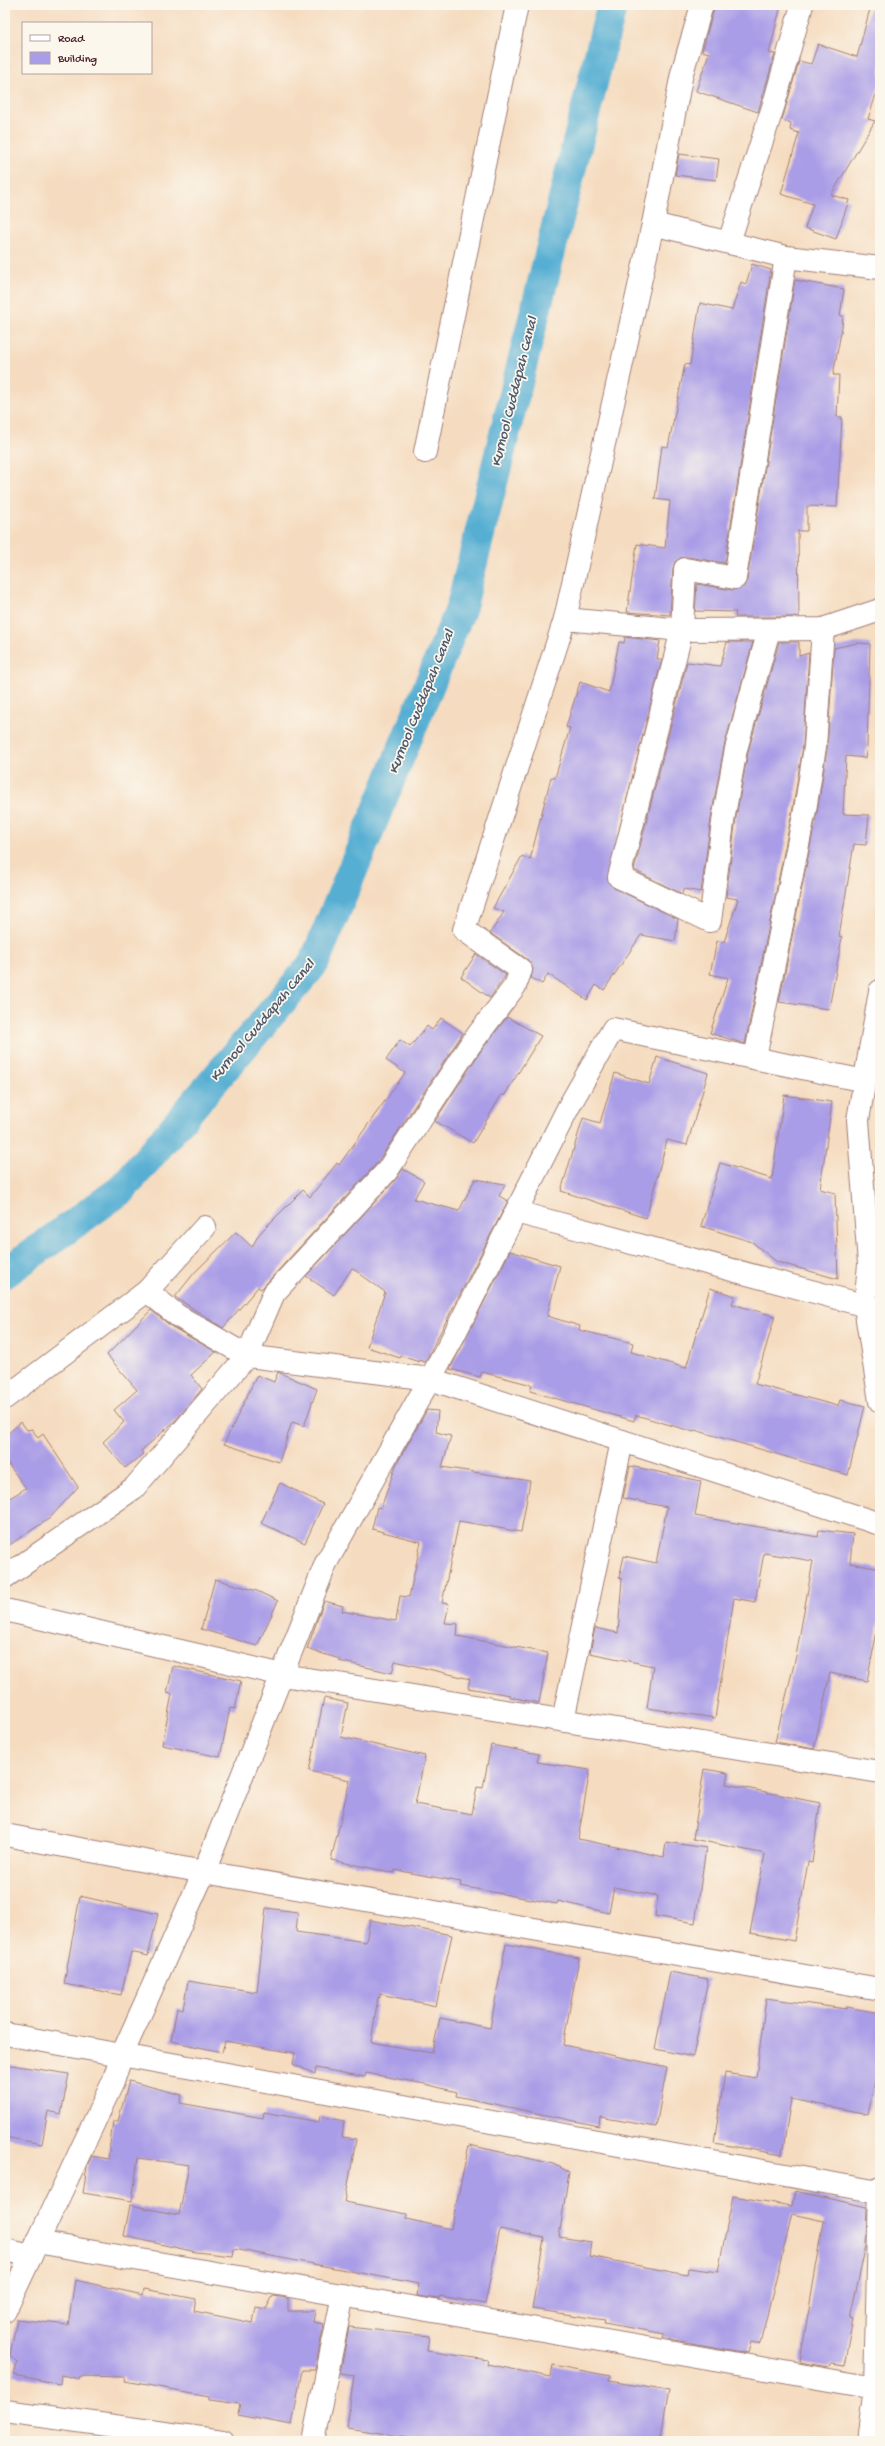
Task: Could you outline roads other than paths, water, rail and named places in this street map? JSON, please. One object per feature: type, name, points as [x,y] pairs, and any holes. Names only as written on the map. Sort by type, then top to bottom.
[{"type":"street","points":[[425,452],[517,5]]},
{"type":"street","points":[[5,1577],[134,1488],[247,1356],[274,1293],[387,1171],[470,1045],[515,986],[522,970],[464,930],[566,619],[653,224],[682,73],[702,5]]},
{"type":"street","points":[[729,242],[774,104],[802,5]]},
{"type":"street","points":[[653,224],[786,257],[880,268]]},
{"type":"street","points":[[769,630],[736,749],[710,921],[618,877],[682,630],[685,569],[735,578],[786,257]]},
{"type":"street","points":[[566,619],[682,630],[823,629],[880,610]]},
{"type":"street","points":[[755,1058],[805,810],[815,747],[823,629]]},
{"type":"street","points":[[879,1004],[858,1120],[880,1401]]},
{"type":"street","points":[[5,2311],[113,2082],[121,2057],[204,1872],[326,1563],[430,1379],[568,1108],[613,1029],[865,1081]]},
{"type":"street","points":[[516,1212],[872,1308]]},
{"type":"street","points":[[5,1398],[147,1291],[205,1227]]},
{"type":"street","points":[[147,1291],[178,1316],[247,1356],[430,1379],[880,1524]]},
{"type":"street","points":[[563,1720],[622,1441]]},
{"type":"street","points":[[5,1610],[283,1675],[880,1772]]},
{"type":"street","points":[[5,1835],[204,1872],[880,1989]]},
{"type":"street","points":[[5,2034],[121,2057],[880,2190],[875,2388],[868,2441]]},
{"type":"street","points":[[5,2250],[34,2249],[343,2295],[875,2388]]},
{"type":"street","points":[[313,2441],[343,2295]]},
{"type":"street","points":[[5,2411],[223,2441]]},
{"type":"waterway","name":"Kurnool Cuddapah Canal","points":[[5,1273],[121,1190],[314,963],[461,608],[612,5]]}]
